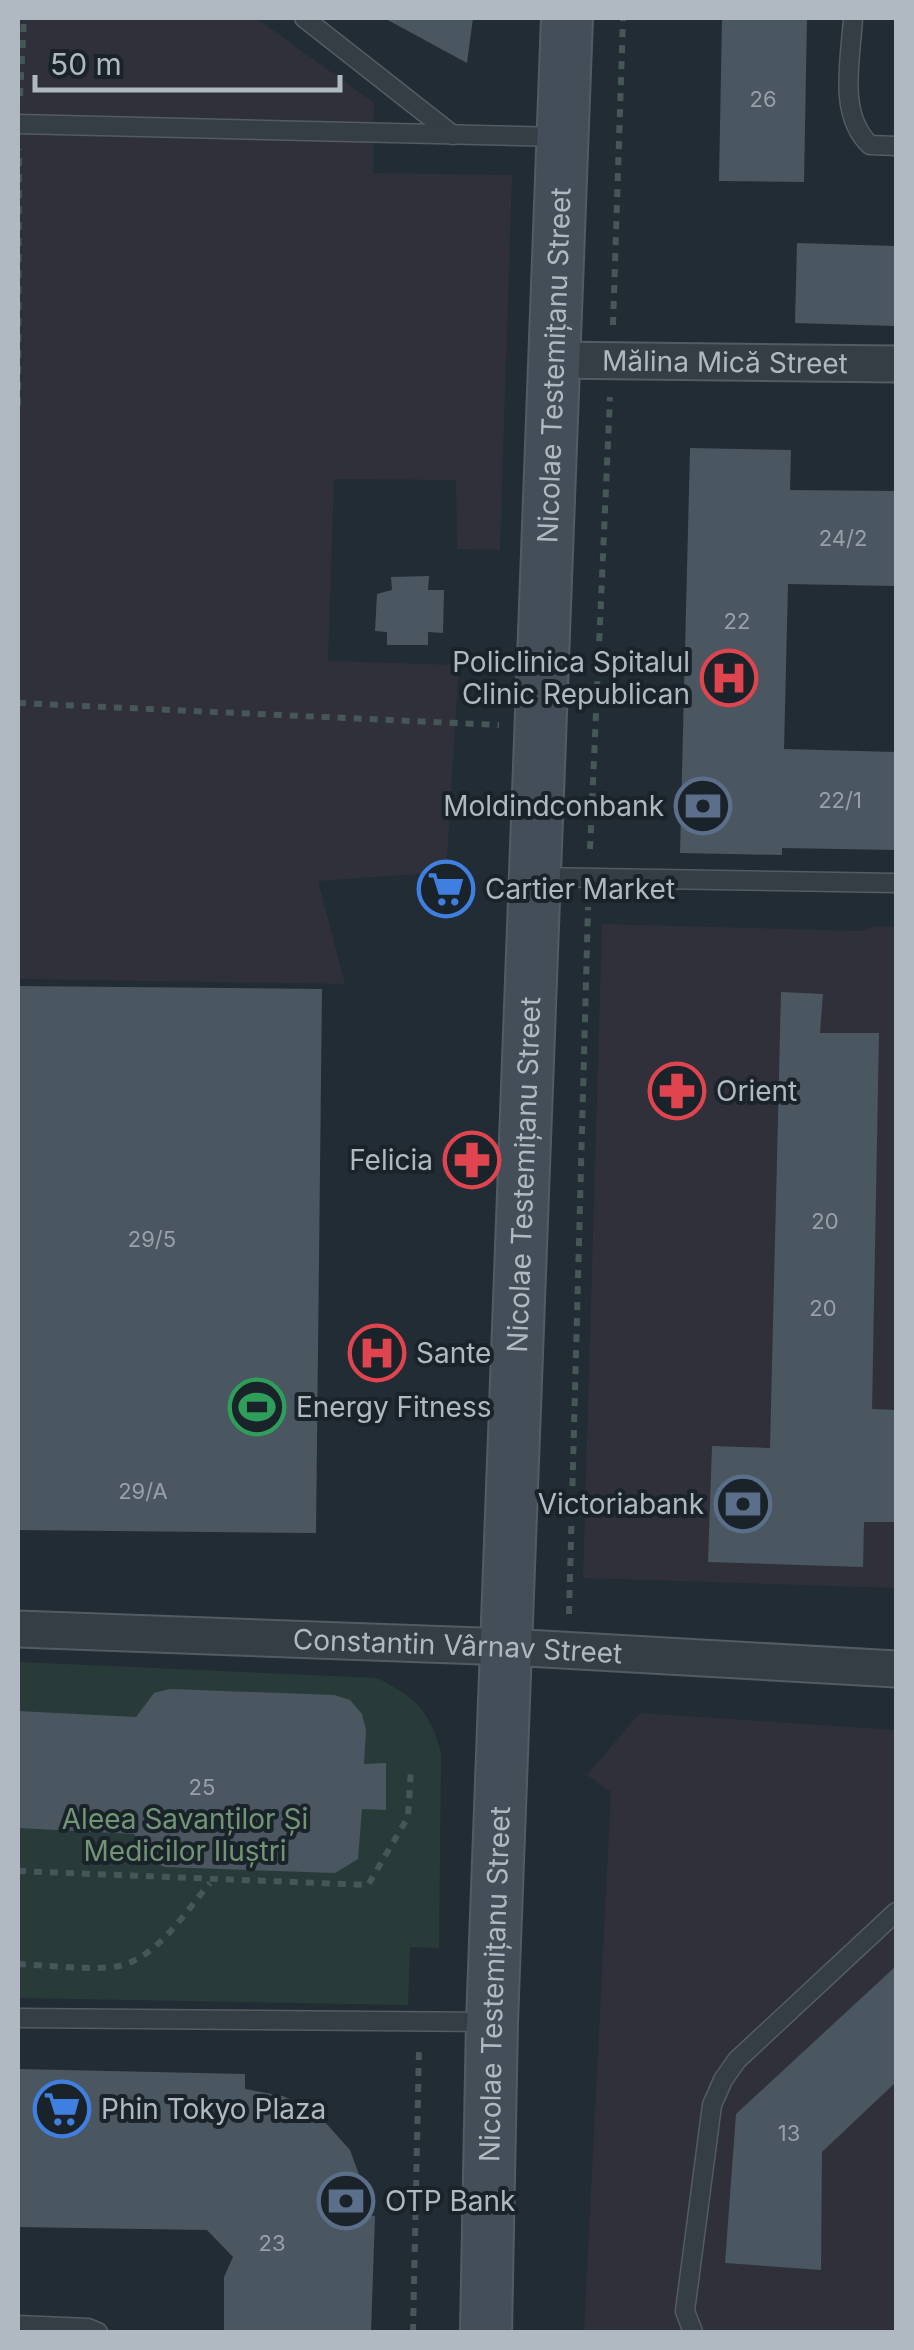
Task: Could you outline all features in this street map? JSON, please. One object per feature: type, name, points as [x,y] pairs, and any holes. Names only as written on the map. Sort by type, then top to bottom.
[{"type":"main road","name":"Nicolae Testemițanu Street","points":[[486,2332],[492,2022],[567,18]]},
{"type":"street","name":"Mălina Mică Street","points":[[552,360],[896,364]]},
{"type":"street","name":"Constantin Vârnav Street","points":[[18,1629],[508,1647],[896,1669]]},
{"type":"lane","points":[[304,18],[454,135]]},
{"type":"lane","points":[[853,18],[849,99],[852,121],[870,145],[896,146]]},
{"type":"lane","points":[[18,124],[562,137]]},
{"type":"lane","points":[[534,877],[896,883]]},
{"type":"lane","points":[[694,2332],[685,2311],[712,2105],[723,2080],[737,2060],[896,1912]]},
{"type":"lane","points":[[18,2018],[492,2022]]},
{"type":"lane","points":[[18,2325],[88,2328],[98,2332]]},
{"type":"path","points":[[18,406],[18,124],[24,18]]},
{"type":"path","points":[[568,1650],[588,878],[623,18]]},
{"type":"path","points":[[18,703],[540,727]]},
{"type":"path","points":[[18,1872],[368,1885],[408,1817],[410,1769]]},
{"type":"path","points":[[18,1964],[118,1966],[142,1956],[163,1938],[211,1882]]},
{"type":"path","points":[[413,2332],[419,2022]]},
{"type":"shaded area","points":[[18,18],[256,18],[374,103],[373,173],[512,175],[500,550],[457,549],[456,480],[334,479],[328,661],[459,665],[446,872],[318,881],[345,984],[18,979]]},
{"type":"shaded area","points":[[602,924],[863,931],[874,926],[896,927],[896,1588],[583,1578]]},
{"type":"shaded area","points":[[640,1713],[896,1730],[896,2332],[584,2332],[611,1792],[587,1775]]},
{"type":"green space","name":"Aleea Savanților Și Medicilor Iluștri","points":[[18,1662],[377,1678],[412,1699],[432,1726],[441,1753],[439,1948],[410,1947],[408,2005],[18,1998]]},
{"type":"building","points":[[384,18],[473,18],[467,63]]},
{"type":"building","points":[[722,18],[807,18],[804,182],[719,181]]},
{"type":"building","points":[[797,243],[896,246],[896,326],[795,323]]},
{"type":"building","points":[[690,448],[791,450],[790,490],[896,491],[896,586],[788,584],[784,749],[896,752],[896,850],[782,848],[782,855],[680,853]]},
{"type":"building","points":[[429,576],[428,590],[444,590],[443,633],[428,632],[428,645],[387,645],[387,632],[375,631],[377,594],[392,590],[391,577]]},
{"type":"building","points":[[18,986],[322,989],[316,1533],[18,1530]]},
{"type":"building","points":[[781,992],[823,994],[820,1033],[879,1033],[872,1409],[896,1410],[896,1522],[864,1522],[863,1567],[708,1562],[712,1446],[770,1448]]},
{"type":"building","points":[[170,1689],[334,1695],[350,1700],[362,1714],[366,1730],[364,1764],[386,1763],[386,1810],[362,1809],[358,1859],[335,1873],[165,1867],[150,1861],[134,1834],[18,1828],[18,1711],[136,1717],[154,1693]]},
{"type":"building","points":[[896,1966],[896,2082],[822,2152],[821,2270],[725,2263],[736,2114]]},
{"type":"building","points":[[18,2069],[245,2074],[245,2089],[283,2096],[315,2111],[350,2150],[361,2180],[366,2215],[375,2216],[371,2332],[224,2332],[224,2277],[233,2257],[207,2230],[18,2227]]},
{"type":"place","name":"Policlinica Spitalul Clinic Republican","points":[[729,678]]},
{"type":"place","name":"Moldindconbank","points":[[703,806]]},
{"type":"place","name":"Cartier Market","points":[[446,889]]},
{"type":"place","name":"Orient","points":[[677,1091]]},
{"type":"place","name":"Felicia","points":[[472,1160]]},
{"type":"place","name":"Sante","points":[[377,1353]]},
{"type":"place","name":"Energy Fitness","points":[[257,1407]]},
{"type":"place","name":"Victoriabank","points":[[743,1504]]},
{"type":"place","name":"Phin Tokyo Plaza","points":[[62,2109]]},
{"type":"place","name":"OTP Bank","points":[[346,2201]]}]
